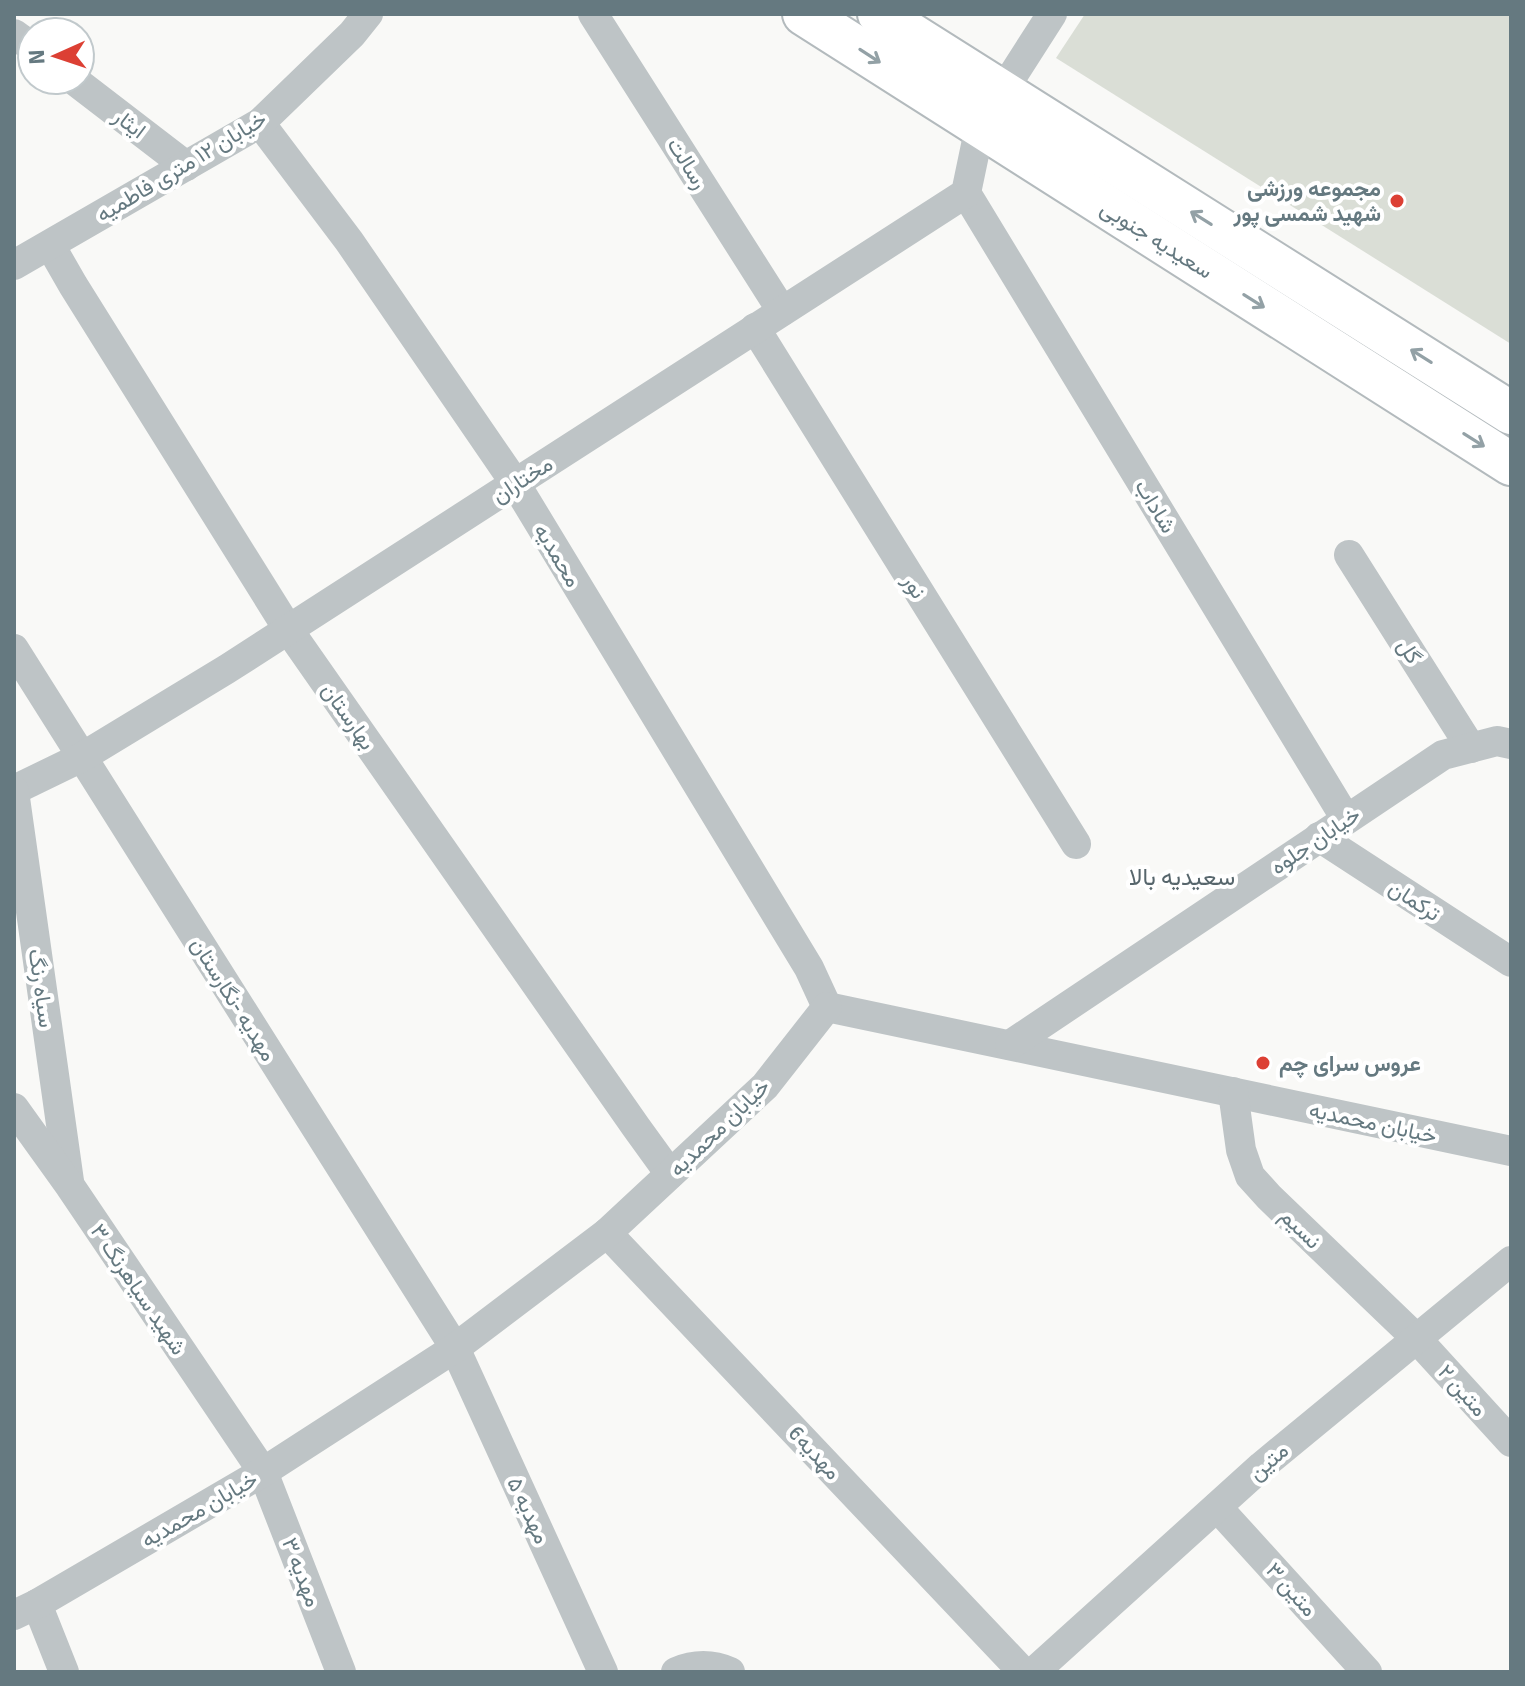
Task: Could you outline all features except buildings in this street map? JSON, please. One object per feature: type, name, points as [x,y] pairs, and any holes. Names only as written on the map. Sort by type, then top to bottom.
[{"type":"main road","name":"سعیدیه جنوبی","points":[[804,14],[991,109],[1511,413]]},
{"type":"main road","name":"سعیدیه جنوبی","points":[[879,14],[991,109],[1511,464]]},
{"type":"street","name":"خیابان ۱۲ متری فاطمیه","points":[[14,265],[260,123],[352,34],[368,14]]},
{"type":"street","name":"رسالت","points":[[593,14],[782,311]]},
{"type":"street","points":[[966,193],[991,109],[1052,14]]},
{"type":"street","name":"ایثار","points":[[95,96],[186,166]]},
{"type":"street","name":"محمدیه","points":[[260,123],[349,241],[515,483],[801,954],[827,1007]]},
{"type":"street","name":"مختاران","points":[[14,790],[82,757],[288,629],[966,193]]},
{"type":"street","name":"شاداب","points":[[966,193],[1346,819]]},
{"type":"street","name":"بهارستان","points":[[50,245],[288,629],[670,1174]]},
{"type":"street","name":"نور","points":[[755,328],[1076,844]]},
{"type":"street","name":"گل","points":[[1349,555],[1471,748]]},
{"type":"street","name":"مهدیه -نگارستان","points":[[14,649],[455,1348]]},
{"type":"street","name":"خیابان جلوه","points":[[1010,1045],[1443,755],[1497,741],[1511,744]]},
{"type":"street","name":"سیاه رنگ","points":[[14,790],[70,1186]]},
{"type":"street","name":"ترکمان","points":[[1319,837],[1511,962]]},
{"type":"street","name":"خیابان محمدیه","points":[[25,1610],[263,1472],[455,1348],[607,1233],[765,1086],[827,1007],[1511,1151]]},
{"type":"street","name":"نسیم","points":[[1233,1092],[1241,1150],[1250,1176],[1416,1338]]},
{"type":"street","name":"شهید سیاهرنگ ۳","points":[[14,1108],[263,1472]]},
{"type":"street","name":"مهدیه6","points":[[607,1233],[1023,1672]]},
{"type":"street","name":"متین","points":[[1034,1672],[1262,1466],[1511,1261]]},
{"type":"street","name":"متین ۲","points":[[1416,1338],[1511,1442]]},
{"type":"street","name":"مهدیه ۵","points":[[455,1348],[603,1672]]},
{"type":"street","name":"مهدیه ۳","points":[[263,1472],[341,1672]]},
{"type":"street","name":"متین ۳","points":[[1217,1507],[1367,1672]]},
{"type":"street","points":[[25,1610],[64,1672]]},
{"type":"street","points":[[676,1672],[701,1666],[730,1672]]},
{"type":"shaded area","name":"مجموعه ورزشی شهید شمسی پور","points":[[1085,14],[1511,14],[1511,344],[1056,58]]},
{"type":"place","name":"مجموعه ورزشی شهید شمسی پور","points":[[1397,201]]},
{"type":"place","name":"عروس سرای چم","points":[[1263,1063]]},
{"type":"district","name":"سعيدیه بالا","points":[[1182,877]]}]
